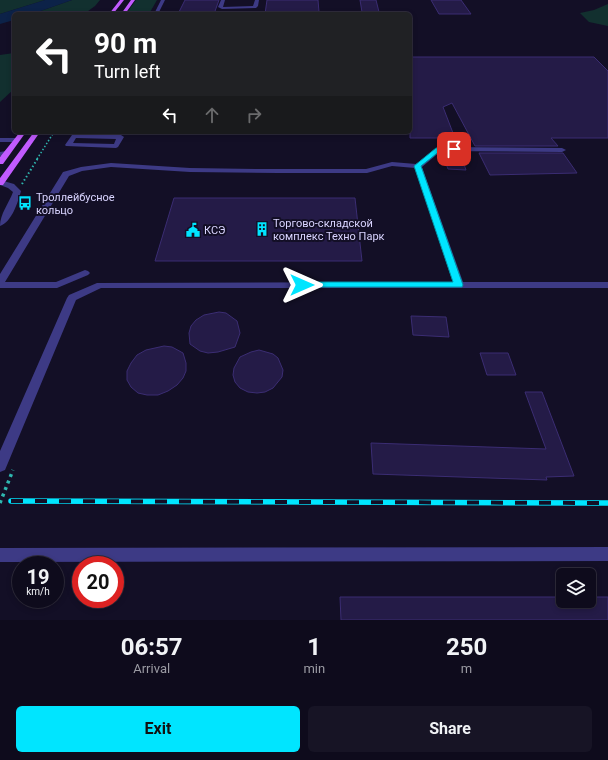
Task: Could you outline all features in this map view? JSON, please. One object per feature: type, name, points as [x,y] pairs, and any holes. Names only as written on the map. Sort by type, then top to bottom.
[{"type":"main road","points":[[113,12],[122,0]]},
{"type":"main road","points":[[124,12],[133,0]]},
{"type":"main road","points":[[0,162],[3,153],[21,134]]},
{"type":"main road","points":[[0,182],[36,134]]},
{"type":"lane","points":[[157,12],[163,0]]},
{"type":"lane","points":[[222,0],[220,7],[222,8],[254,7],[256,6],[257,0]]},
{"type":"lane","points":[[96,134],[121,137],[116,146],[68,145],[74,136],[96,134]]},
{"type":"lane","points":[[0,140],[16,140]]},
{"type":"lane","points":[[85,273],[57,285],[0,284],[66,174],[80,168],[97,166],[158,167],[188,170],[367,171],[382,165],[395,163],[418,166],[439,149],[562,150]]},
{"type":"lane","points":[[418,166],[458,285]]},
{"type":"lane","points":[[0,182],[11,186],[17,191],[7,216],[0,223]]},
{"type":"lane","points":[[0,466],[72,298],[100,285],[608,285]]},
{"type":"lane","points":[[0,555],[608,554]]},
{"type":"path","points":[[17,191],[53,134]]},
{"type":"green space","points":[[0,0],[45,0],[0,14]]},
{"type":"green space","points":[[72,0],[100,0],[87,12],[38,12]]},
{"type":"green space","points":[[136,0],[157,0],[150,12],[127,12]]},
{"type":"green space","points":[[608,4],[608,26],[589,22],[580,13],[594,10]]},
{"type":"green space","points":[[12,53],[12,91],[0,102],[0,55]]},
{"type":"water","points":[[45,0],[72,0],[38,12],[12,12],[12,21],[0,24],[0,14]]},
{"type":"building","points":[[185,0],[219,0],[215,12],[179,12]]},
{"type":"building","points":[[267,0],[318,0],[319,12],[265,12]]},
{"type":"building","points":[[360,0],[376,0],[379,12],[362,12]]},
{"type":"building","points":[[431,0],[461,0],[471,14],[439,14]]},
{"type":"building","points":[[412,57],[594,57],[608,71],[608,138],[551,138],[558,146],[475,146],[452,103],[443,107],[458,146],[440,146],[438,138],[410,138],[410,134],[412,134]]},
{"type":"building","points":[[442,153],[460,153],[466,170],[448,169]]},
{"type":"building","points":[[479,153],[563,153],[577,173],[490,175]]},
{"type":"building","name":"Торгово-складской комплекс Техно Парк","points":[[174,198],[355,198],[362,261],[155,261]]},
{"type":"building","points":[[219,312],[226,313],[237,321],[240,333],[235,347],[218,352],[208,353],[200,351],[190,344],[189,333],[191,326],[196,320],[204,315]]},
{"type":"building","points":[[411,316],[446,317],[449,337],[413,335]]},
{"type":"building","points":[[164,346],[172,347],[183,353],[186,363],[186,371],[183,378],[177,385],[158,395],[138,393],[131,387],[127,380],[127,371],[131,363],[137,355],[146,350]]},
{"type":"building","points":[[259,350],[273,354],[278,358],[283,370],[282,377],[273,388],[265,392],[248,392],[240,388],[235,382],[233,375],[234,368],[240,357]]},
{"type":"building","points":[[480,353],[508,353],[516,375],[487,375]]},
{"type":"building","points":[[525,392],[542,392],[574,476],[546,477],[547,480],[373,474],[371,443],[546,449]]},
{"type":"building","points":[[340,597],[556,597],[556,608],[596,608],[596,597],[608,597],[608,620],[341,620]]},
{"type":"railway","points":[[11,501],[608,503]]},
{"type":"place","name":"Троллейбусное кольцо","points":[[25,203]]},
{"type":"place","name":"Торгово-складской комплекс Техно Парк","points":[[262,229]]},
{"type":"place","name":"КСЭ","points":[[193,230]]},
{"type":"route","points":[[302,285],[458,285],[418,166],[439,149],[454,149]]}]
